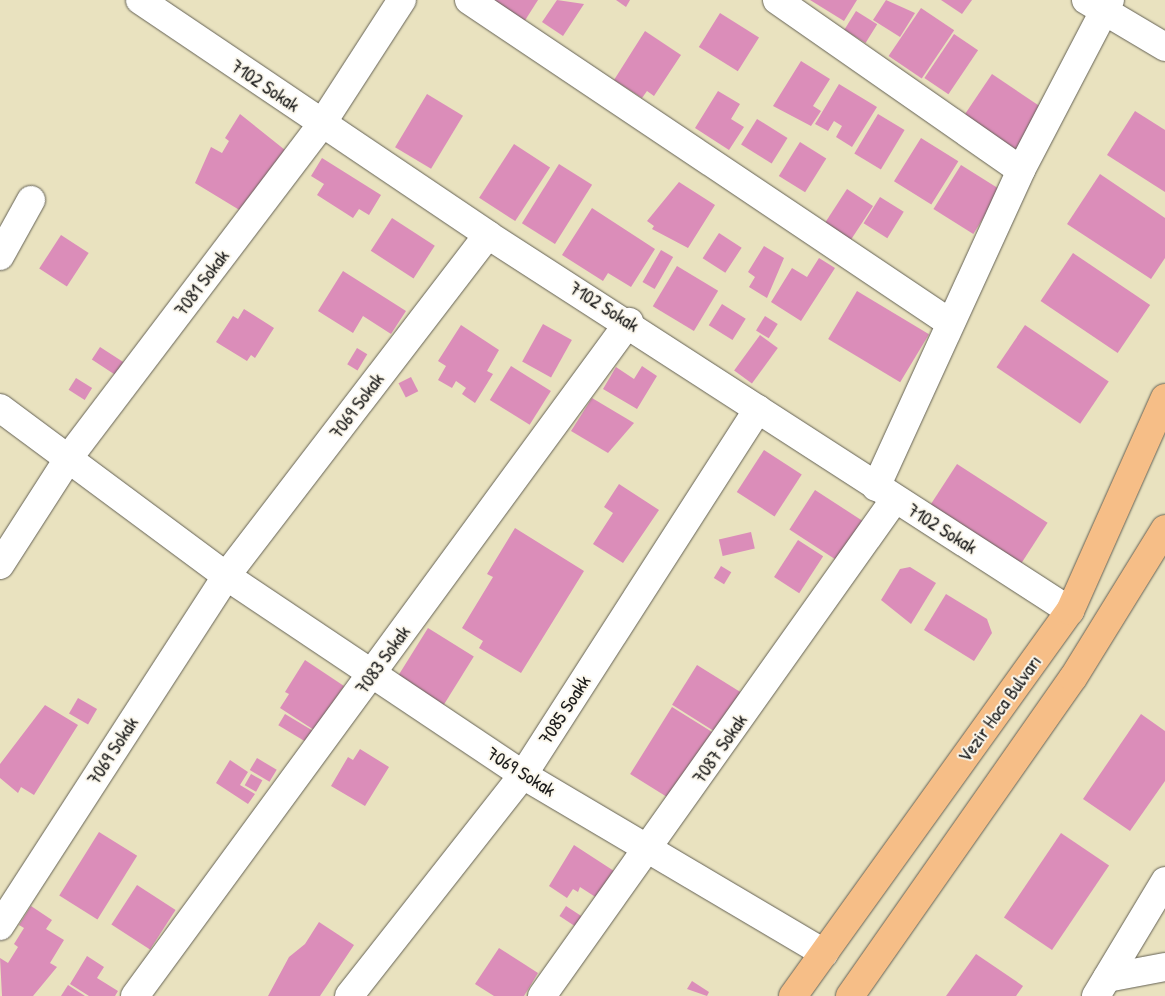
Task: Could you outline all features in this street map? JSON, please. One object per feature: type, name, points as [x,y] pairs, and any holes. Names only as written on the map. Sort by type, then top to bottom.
[{"type":"main road","name":"Vezir Hoca Bulvarı","points":[[793,996],[1070,611],[1165,398]]},
{"type":"main road","points":[[850,996],[1073,678],[1165,529]]},
{"type":"street","name":"7102 Sokak","points":[[140,0],[321,125],[488,235],[629,322],[885,493],[1070,611]]},
{"type":"street","name":"7081 Sokak","points":[[0,565],[70,456],[321,125],[402,0]]},
{"type":"street","points":[[469,0],[949,322]]},
{"type":"street","points":[[777,0],[1021,170]]},
{"type":"street","points":[[1100,4],[1165,47]]},
{"type":"street","name":"7087 Sokak","points":[[542,996],[649,851],[885,493],[949,322],[1100,4]]},
{"type":"street","points":[[0,256],[31,200]]},
{"type":"street","name":"7069 Sokak","points":[[0,926],[226,576],[488,235]]},
{"type":"street","name":"7083 Sokak","points":[[135,996],[373,675],[629,322]]},
{"type":"street","name":"7069 Sokak","points":[[0,408],[70,456],[226,576],[523,775],[824,953]]},
{"type":"street","name":"7085 Soakk","points":[[350,996],[523,775],[758,409]]},
{"type":"street","points":[[1102,987],[1165,881]]},
{"type":"street","points":[[1102,987],[1165,967]]},
{"type":"building","points":[[488,0],[538,0],[524,22]]},
{"type":"building","points":[[557,0],[584,4],[563,36],[542,22]]},
{"type":"building","points":[[616,0],[630,0],[626,7]]},
{"type":"building","points":[[810,0],[857,0],[844,21]]},
{"type":"building","points":[[886,0],[915,13],[900,37],[873,20]]},
{"type":"building","points":[[941,0],[972,0],[962,14]]},
{"type":"building","points":[[921,8],[954,30],[922,78],[889,56]]},
{"type":"building","points":[[856,11],[877,24],[866,43],[844,30]]},
{"type":"building","points":[[720,13],[759,37],[738,71],[699,47]]},
{"type":"building","points":[[645,31],[681,55],[654,96],[647,91],[642,98],[614,80]]},
{"type":"building","points":[[954,34],[978,50],[948,94],[924,78]]},
{"type":"building","points":[[801,61],[830,79],[813,106],[821,111],[811,126],[773,106]]},
{"type":"building","points":[[992,74],[1045,110],[1015,154],[962,118]]},
{"type":"building","points":[[839,84],[877,107],[852,147],[836,137],[842,126],[834,121],[828,131],[815,124]]},
{"type":"building","points":[[718,91],[740,104],[731,119],[744,127],[729,150],[695,128]]},
{"type":"building","points":[[427,94],[463,116],[431,169],[395,147]]},
{"type":"building","points":[[1135,111],[1165,130],[1165,192],[1107,155]]},
{"type":"building","points":[[240,114],[285,150],[246,214],[195,183],[211,147],[222,153],[229,141],[225,138]]},
{"type":"building","points":[[878,114],[905,130],[881,169],[854,153]]},
{"type":"building","points":[[757,119],[788,138],[772,164],[741,144]]},
{"type":"building","points":[[921,138],[958,161],[931,205],[894,181]]},
{"type":"building","points":[[800,142],[826,158],[805,192],[779,176]]},
{"type":"building","points":[[514,144],[550,167],[515,221],[479,198]]},
{"type":"building","points":[[322,158],[381,195],[369,215],[359,209],[353,218],[317,195],[324,184],[311,176]]},
{"type":"building","points":[[559,164],[592,185],[555,244],[522,223]]},
{"type":"building","points":[[961,165],[1001,190],[973,234],[933,209]]},
{"type":"building","points":[[1100,174],[1165,218],[1165,258],[1151,279],[1067,224]]},
{"type":"building","points":[[679,182],[715,205],[688,248],[652,229],[654,226],[647,221]]},
{"type":"building","points":[[847,189],[873,206],[848,244],[822,227]]},
{"type":"building","points":[[880,197],[904,212],[887,238],[864,223]]},
{"type":"building","points":[[592,208],[655,249],[631,287],[608,273],[603,281],[562,255]]},
{"type":"building","points":[[392,218],[435,246],[414,278],[371,251]]},
{"type":"building","points":[[719,233],[742,248],[725,273],[703,258]]},
{"type":"building","points":[[61,235],[89,253],[67,287],[39,269]]},
{"type":"building","points":[[764,246],[784,258],[767,298],[749,287],[755,277],[748,272]]},
{"type":"building","points":[[661,250],[673,257],[655,289],[642,282]]},
{"type":"building","points":[[1073,253],[1150,305],[1118,353],[1041,301]]},
{"type":"building","points":[[819,258],[835,268],[801,321],[771,302],[792,268],[807,277]]},
{"type":"building","points":[[677,266],[718,291],[694,331],[653,306]]},
{"type":"building","points":[[343,271],[406,311],[391,334],[363,316],[353,333],[318,311]]},
{"type":"building","points":[[857,291],[929,334],[900,382],[828,339]]},
{"type":"building","points":[[722,304],[746,319],[732,340],[709,325]]},
{"type":"building","points":[[244,309],[274,328],[255,358],[251,355],[247,361],[216,342],[233,316],[238,319]]},
{"type":"building","points":[[765,316],[778,324],[769,338],[756,330]]},
{"type":"building","points":[[543,324],[572,340],[551,378],[522,362]]},
{"type":"building","points":[[461,325],[499,350],[487,371],[493,374],[475,403],[462,394],[466,388],[456,381],[452,388],[438,380],[446,366],[438,361]]},
{"type":"building","points":[[1025,325],[1109,381],[1080,424],[996,367]]},
{"type":"building","points":[[760,335],[778,348],[752,384],[734,371]]},
{"type":"building","points":[[100,347],[125,363],[117,376],[92,360]]},
{"type":"building","points":[[357,348],[367,354],[358,370],[347,364]]},
{"type":"building","points":[[511,366],[551,391],[530,425],[490,400]]},
{"type":"building","points":[[642,366],[657,376],[637,409],[603,389],[616,367],[634,379]]},
{"type":"building","points":[[411,377],[418,391],[406,398],[399,383]]},
{"type":"building","points":[[76,378],[92,388],[85,400],[69,390]]},
{"type":"building","points":[[592,398],[634,423],[608,453],[571,431]]},
{"type":"building","points":[[764,450],[802,475],[775,516],[737,492]]},
{"type":"building","points":[[957,464],[1048,523],[1021,564],[930,505]]},
{"type":"building","points":[[619,484],[659,510],[623,563],[593,544],[613,513],[604,507]]},
{"type":"building","points":[[815,490],[871,526],[846,566],[789,529]]},
{"type":"building","points":[[515,528],[584,571],[521,673],[479,648],[483,641],[462,628],[493,577],[487,574]]},
{"type":"building","points":[[751,532],[755,549],[723,556],[719,539]]},
{"type":"building","points":[[798,540],[823,556],[799,593],[774,577]]},
{"type":"building","points":[[721,566],[731,572],[724,584],[714,578]]},
{"type":"building","points":[[910,567],[936,583],[911,624],[881,600],[900,569]]},
{"type":"building","points":[[946,594],[987,619],[992,633],[974,661],[924,630]]},
{"type":"building","points":[[428,628],[474,657],[443,707],[397,678]]},
{"type":"building","points":[[305,660],[344,686],[314,730],[280,708],[289,694],[285,692]]},
{"type":"building","points":[[697,665],[742,693],[717,733],[672,705]]},
{"type":"building","points":[[78,698],[97,709],[88,725],[69,714]]},
{"type":"building","points":[[45,705],[78,725],[34,795],[21,787],[18,793],[0,778],[0,764]]},
{"type":"building","points":[[672,707],[717,735],[675,802],[630,774]]},
{"type":"building","points":[[285,714],[313,731],[307,742],[278,725]]},
{"type":"building","points":[[1141,714],[1165,731],[1165,781],[1130,831],[1083,799]]},
{"type":"building","points":[[360,749],[389,767],[365,806],[331,786],[348,757],[353,760]]},
{"type":"building","points":[[257,758],[277,770],[270,782],[250,770]]},
{"type":"building","points":[[230,760],[248,772],[240,785],[255,794],[248,804],[216,783]]},
{"type":"building","points":[[251,774],[262,780],[256,792],[245,785]]},
{"type":"building","points":[[99,832],[137,856],[97,919],[59,896]]},
{"type":"building","points":[[1061,833],[1109,865],[1052,950],[1004,918]]},
{"type":"building","points":[[574,845],[614,871],[597,898],[580,887],[578,892],[573,889],[567,898],[549,886]]},
{"type":"building","points":[[137,885],[176,910],[150,949],[111,924]]},
{"type":"building","points":[[31,906],[52,920],[46,929],[64,940],[50,963],[57,967],[33,996],[2,996],[0,958],[8,963],[18,947],[14,944],[24,928],[19,925]]},
{"type":"building","points":[[566,906],[583,917],[576,927],[559,916]]},
{"type":"building","points":[[319,922],[354,945],[320,996],[268,996],[289,957],[305,944]]},
{"type":"building","points":[[499,948],[538,973],[524,996],[494,996],[475,984]]},
{"type":"building","points":[[976,954],[1023,986],[1016,996],[946,996]]},
{"type":"building","points":[[87,956],[104,967],[97,978],[118,991],[115,996],[89,996],[70,984]]},
{"type":"building","points":[[692,981],[709,992],[707,996],[687,989]]},
{"type":"building","points":[[68,985],[85,996],[61,996]]}]
